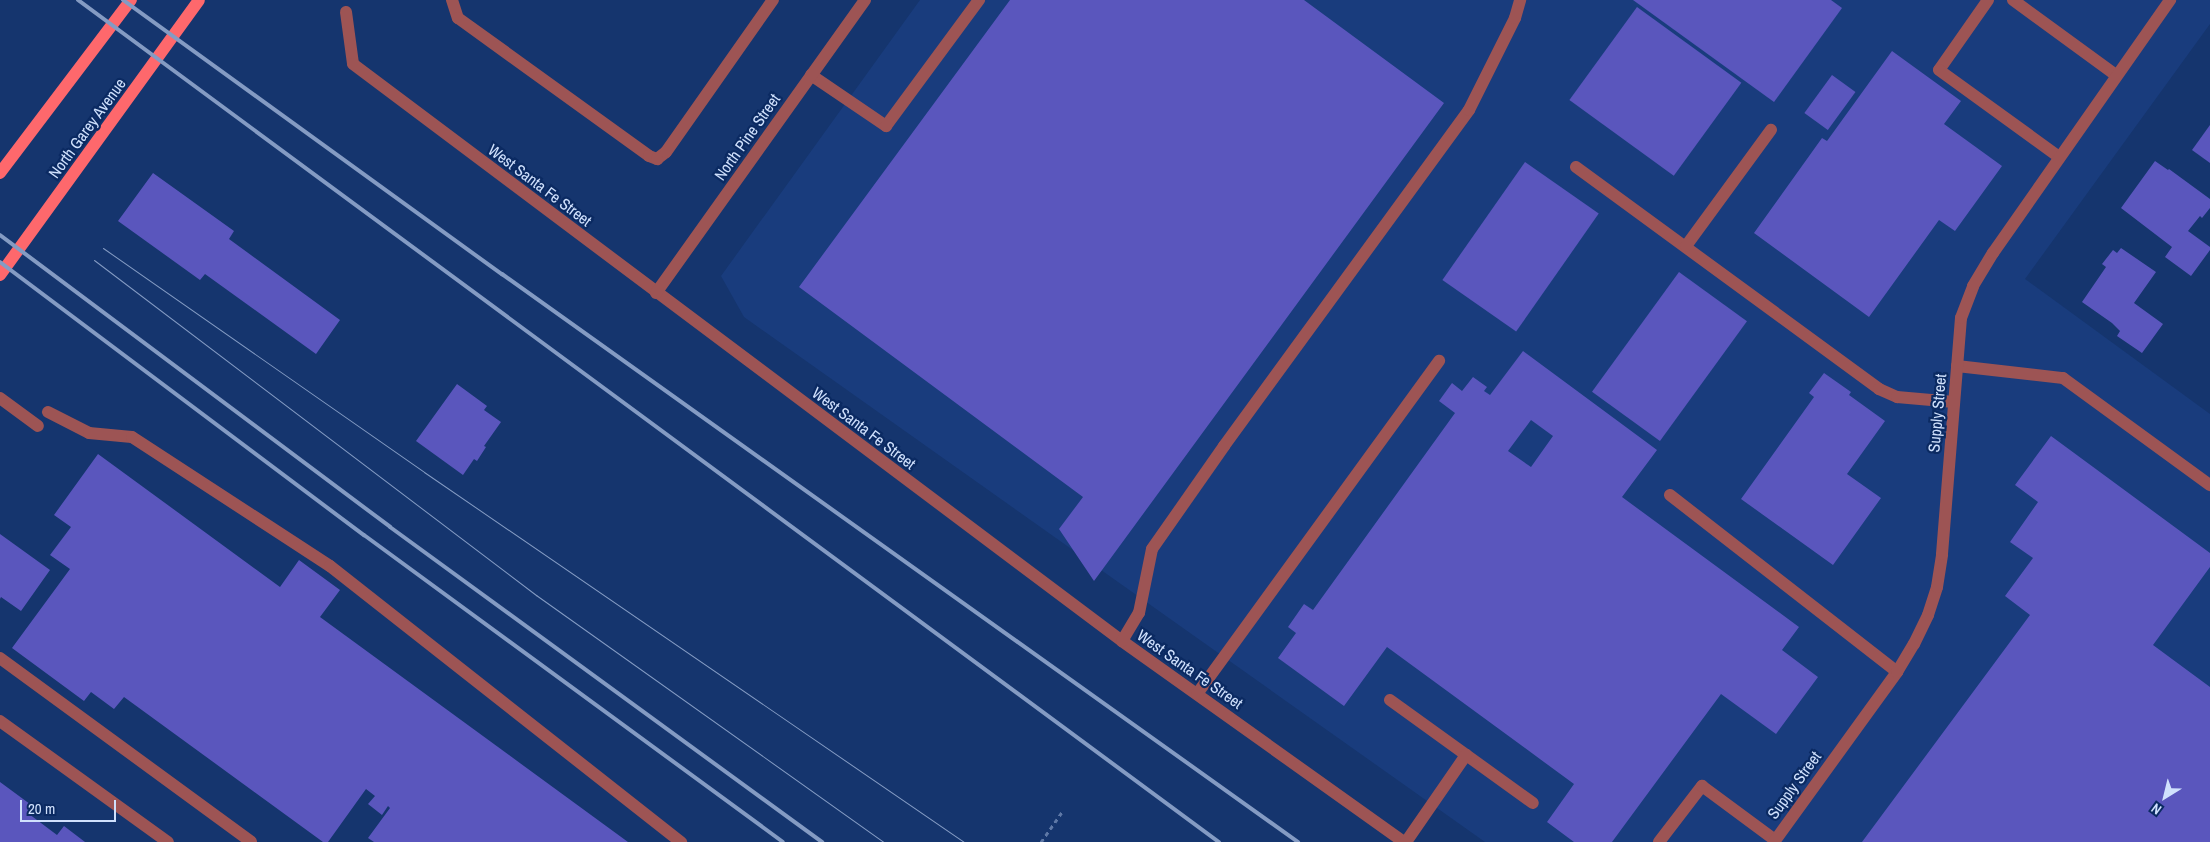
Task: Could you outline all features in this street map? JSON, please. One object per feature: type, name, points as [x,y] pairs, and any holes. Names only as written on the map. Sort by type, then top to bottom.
[{"type":"main road","points":[[0,173],[132,0]]},
{"type":"main road","name":"North Garey Avenue","points":[[0,275],[199,0]]},
{"type":"street","points":[[452,0],[458,18],[649,156],[658,159],[666,152],[773,0]]},
{"type":"street","name":"North Pine Street","points":[[656,293],[866,0]]},
{"type":"street","points":[[812,75],[886,126],[980,0]]},
{"type":"street","points":[[1122,641],[1138,613],[1152,549],[1224,446],[1468,110],[1515,18],[1520,0]]},
{"type":"street","points":[[1988,0],[1939,70],[2059,157]]},
{"type":"street","points":[[2013,0],[2116,75]]},
{"type":"street","name":"Supply Street","points":[[1774,841],[1897,672],[1914,644],[1937,587],[1961,318],[1973,286],[1993,253],[2059,157],[2170,0]]},
{"type":"street","name":"West Santa Fe Street","points":[[346,12],[353,64],[1122,641],[1405,842]]},
{"type":"street","points":[[1686,246],[1771,130]]},
{"type":"street","points":[[1576,166],[1879,389],[1897,398],[1954,402]]},
{"type":"street","points":[[1197,694],[1439,361]]},
{"type":"street","points":[[1957,366],[2063,378],[2210,485]]},
{"type":"street","points":[[0,398],[38,426]]},
{"type":"street","points":[[48,412],[89,433],[132,437],[330,566],[681,842]]},
{"type":"street","points":[[1670,495],[1897,672]]},
{"type":"street","points":[[0,658],[252,842]]},
{"type":"street","points":[[1390,700],[1533,803]]},
{"type":"street","points":[[0,721],[168,842]]},
{"type":"street","points":[[1405,842],[1466,755]]},
{"type":"street","points":[[1659,842],[1702,786],[1774,841]]},
{"type":"path","points":[[1041,842],[1063,812]]},
{"type":"shaded area","points":[[920,0],[2210,0],[2210,24],[2025,279],[2210,414],[2210,842],[1485,842],[744,317],[721,276]]},
{"type":"building","points":[[1010,0],[1304,0],[1444,103],[1094,581],[1059,529],[1083,497],[799,287]]},
{"type":"building","points":[[1633,0],[1831,0],[1842,8],[1774,102]]},
{"type":"building","points":[[1637,7],[1741,83],[1674,176],[1569,100]]},
{"type":"building","points":[[1892,51],[1961,101],[1944,124],[2002,166],[1955,231],[1939,220],[1869,317],[1754,233],[1822,138],[1827,141]]},
{"type":"building","points":[[1832,75],[1855,92],[1828,130],[1804,113]]},
{"type":"building","points":[[2210,125],[2210,163],[2192,150]]},
{"type":"building","points":[[2155,161],[2210,199],[2210,208],[2202,218],[2200,216],[2188,231],[2210,247],[2210,250],[2191,276],[2165,257],[2172,247],[2121,208]]},
{"type":"building","points":[[1525,162],[1599,214],[1516,332],[1442,280]]},
{"type":"building","points":[[153,173],[234,231],[229,239],[340,320],[316,354],[205,274],[200,280],[118,221]]},
{"type":"building","points":[[2121,248],[2156,272],[2134,303],[2163,324],[2142,353],[2117,336],[2120,331],[2112,323],[2082,302],[2106,267],[2102,264],[2113,250],[2117,253]]},
{"type":"building","points":[[1679,272],[1747,321],[1660,441],[1592,392]]},
{"type":"building","points":[[1523,351],[1657,450],[1622,497],[1799,627],[1782,650],[1818,677],[1776,734],[1721,694],[1612,842],[1574,842],[1547,822],[1574,784],[1387,647],[1344,706],[1278,658],[1296,633],[1288,627],[1304,604],[1313,610],[1455,413],[1439,401],[1452,383],[1462,391],[1473,377],[1487,387],[1484,391],[1490,395]],"holes":[[[1531,420],[1553,436],[1531,467],[1508,451]]]},
{"type":"building","points":[[1824,373],[1851,392],[1849,395],[1885,421],[1847,474],[1881,498],[1833,565],[1741,499],[1814,397],[1809,393]]},
{"type":"building","points":[[457,384],[487,406],[484,410],[501,422],[484,446],[486,447],[477,461],[474,459],[463,475],[416,441]]},
{"type":"building","points":[[2051,436],[2210,553],[2210,567],[2153,645],[2210,687],[2210,842],[1862,842],[2030,615],[2005,596],[2033,558],[2010,542],[2038,502],[2015,485]]},
{"type":"building","points":[[98,454],[280,587],[299,560],[340,590],[320,617],[628,842],[374,842],[368,838],[390,808],[388,806],[382,815],[368,804],[375,796],[366,789],[328,842],[323,842],[124,697],[114,709],[91,692],[84,701],[12,648],[70,569],[50,555],[71,527],[54,515]]},
{"type":"building","points":[[0,534],[50,570],[21,611],[1,597],[0,599]]},
{"type":"building","points":[[0,782],[34,807],[29,814],[57,835],[64,826],[85,842],[0,842]]},
{"type":"tram line","points":[[103,248],[424,472],[964,842]]},
{"type":"tram line","points":[[94,260],[536,595],[884,842]]},
{"type":"railway","points":[[78,0],[1219,842]]},
{"type":"railway","points":[[123,0],[502,274],[1298,842]]},
{"type":"railway","points":[[0,235],[390,527],[822,842]]},
{"type":"railway","points":[[0,262],[364,535],[783,842]]}]
